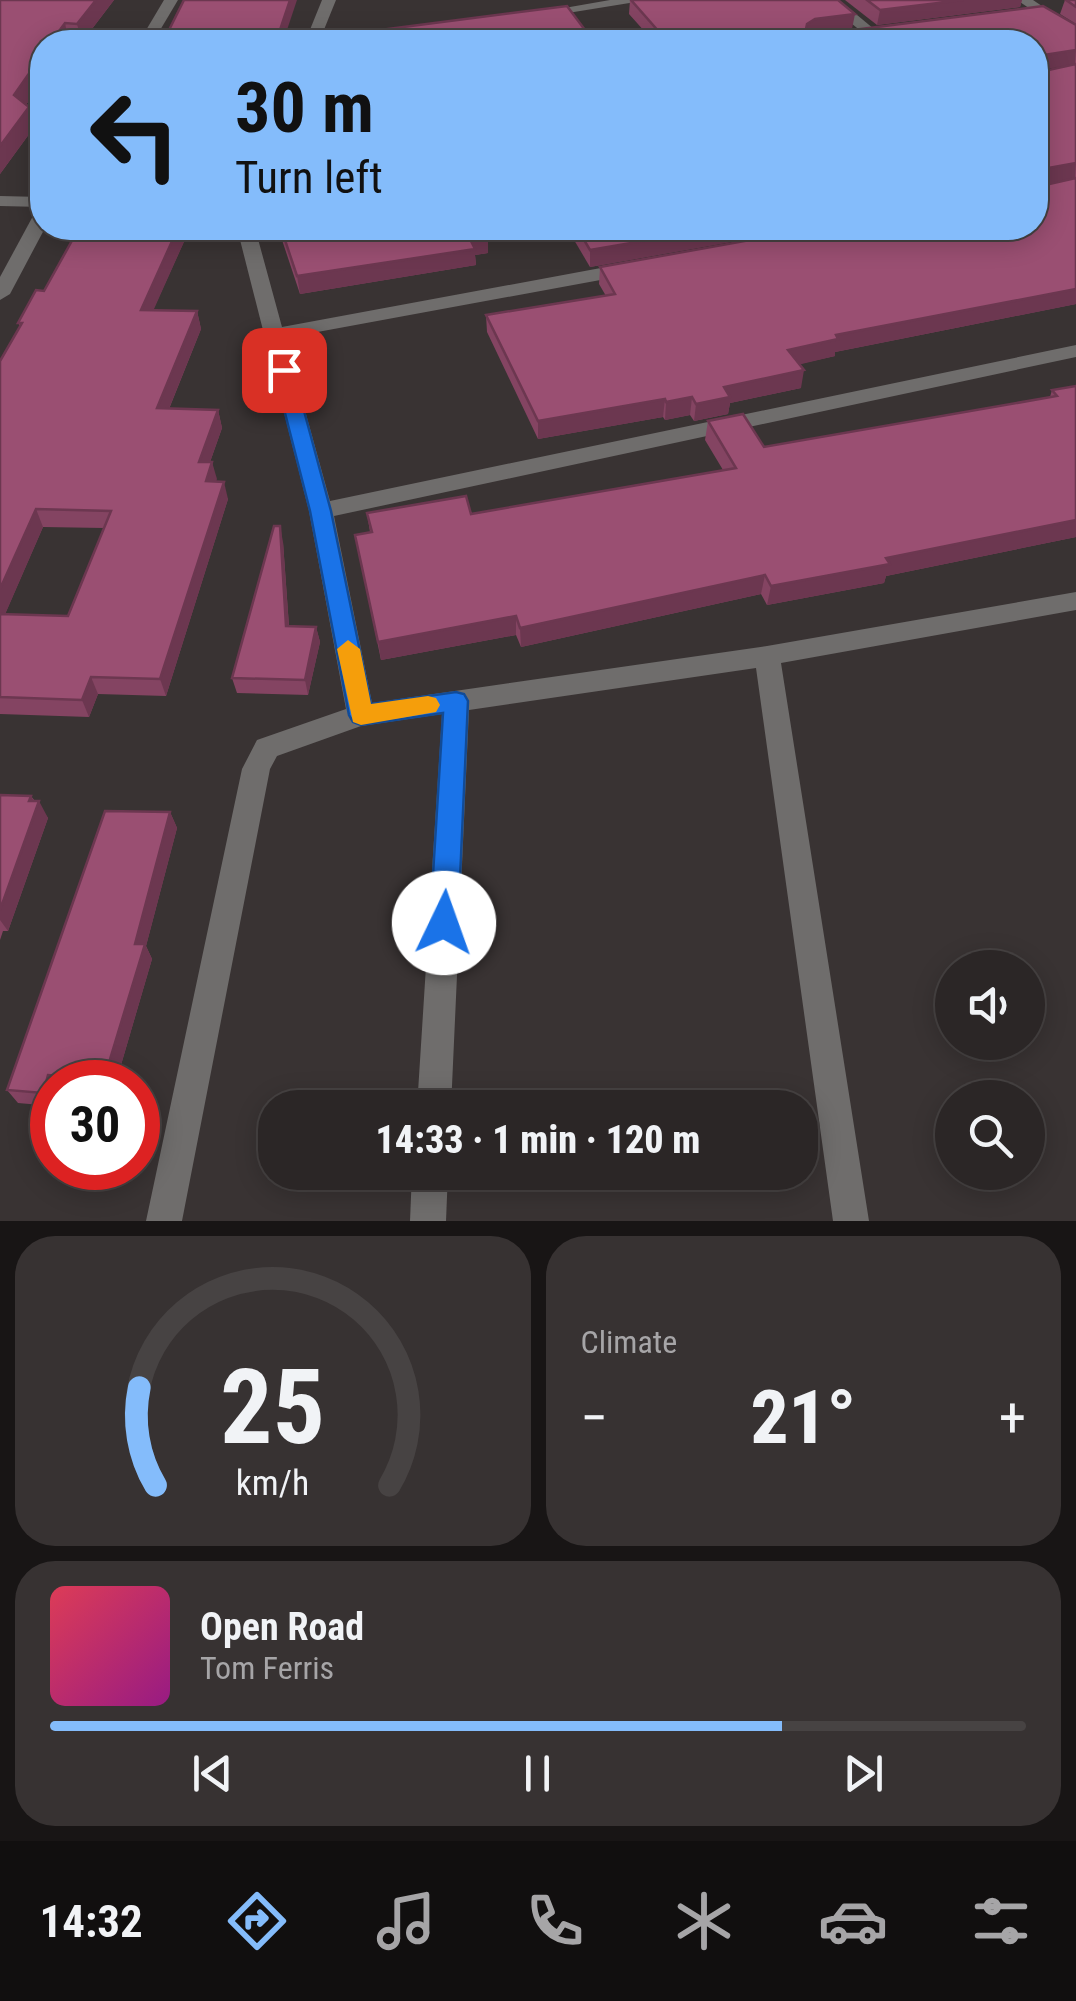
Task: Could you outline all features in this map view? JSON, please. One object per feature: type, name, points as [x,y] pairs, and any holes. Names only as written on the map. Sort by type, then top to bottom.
[{"type":"street","points":[[153,30],[172,0]]},
{"type":"street","points":[[317,30],[329,0]]},
{"type":"street","points":[[522,16],[641,0]]},
{"type":"street","points":[[830,0],[867,30]]},
{"type":"street","points":[[1036,9],[1076,36]]},
{"type":"street","points":[[0,201],[30,202]]},
{"type":"street","points":[[0,294],[30,238]]},
{"type":"street","points":[[249,240],[321,511],[361,715]]},
{"type":"street","points":[[274,334],[661,263]]},
{"type":"street","points":[[321,511],[1076,351]]},
{"type":"street","points":[[164,1221],[256,769],[267,748],[361,715],[767,656],[1076,601]]},
{"type":"street","points":[[767,656],[851,1221]]},
{"type":"street","points":[[435,1090],[456,701]]},
{"type":"street","points":[[428,1221],[429,1190]]},
{"type":"building","points":[[0,0],[96,0],[77,24],[65,23],[60,30],[30,30],[30,72],[14,95],[29,107],[0,146]]},
{"type":"building","points":[[184,0],[290,0],[280,30],[169,30]]},
{"type":"building","points":[[631,0],[838,0],[855,14],[815,19],[806,29],[826,30],[657,30]]},
{"type":"building","points":[[867,0],[963,0],[880,10]]},
{"type":"building","points":[[567,6],[585,30],[380,30]]},
{"type":"building","points":[[1043,6],[1076,25],[1076,50],[1048,54],[1048,30],[853,30]]},
{"type":"building","points":[[1076,64],[1076,163],[1048,168],[1048,70]]},
{"type":"building","points":[[1076,178],[1076,289],[836,335],[838,339],[788,350],[804,370],[724,387],[730,397],[696,404],[692,397],[666,402],[665,399],[538,421],[486,315],[615,294],[600,267],[750,240],[1048,240],[1048,184]]},
{"type":"building","points":[[72,240],[173,240],[141,310],[197,311],[157,408],[218,410],[199,462],[212,462],[206,481],[224,482],[160,679],[91,677],[82,700],[0,697],[0,614],[68,616],[111,511],[36,509],[0,589],[0,361],[36,290],[44,291]]},
{"type":"building","points":[[285,240],[470,240],[475,249],[297,276]]},
{"type":"building","points":[[584,240],[649,240],[590,250]]},
{"type":"building","points":[[1076,386],[1076,520],[886,558],[890,564],[771,586],[765,575],[520,628],[516,616],[378,642],[355,535],[372,532],[367,513],[466,496],[471,514],[736,468],[708,421],[743,414],[764,447],[1057,396],[1052,390]]},
{"type":"building","points":[[274,526],[280,526],[286,626],[316,627],[305,680],[232,678]]},
{"type":"building","points":[[0,795],[31,796],[29,801],[39,801],[0,910]]},
{"type":"building","points":[[105,811],[170,812],[135,944],[145,944],[110,1060],[30,1060],[30,1092],[7,1090]]},
{"type":"slow traffic","points":[[348,649],[361,715],[428,705]]},
{"type":"route","points":[[284,370],[321,511],[361,715],[456,701],[444,923]]}]
